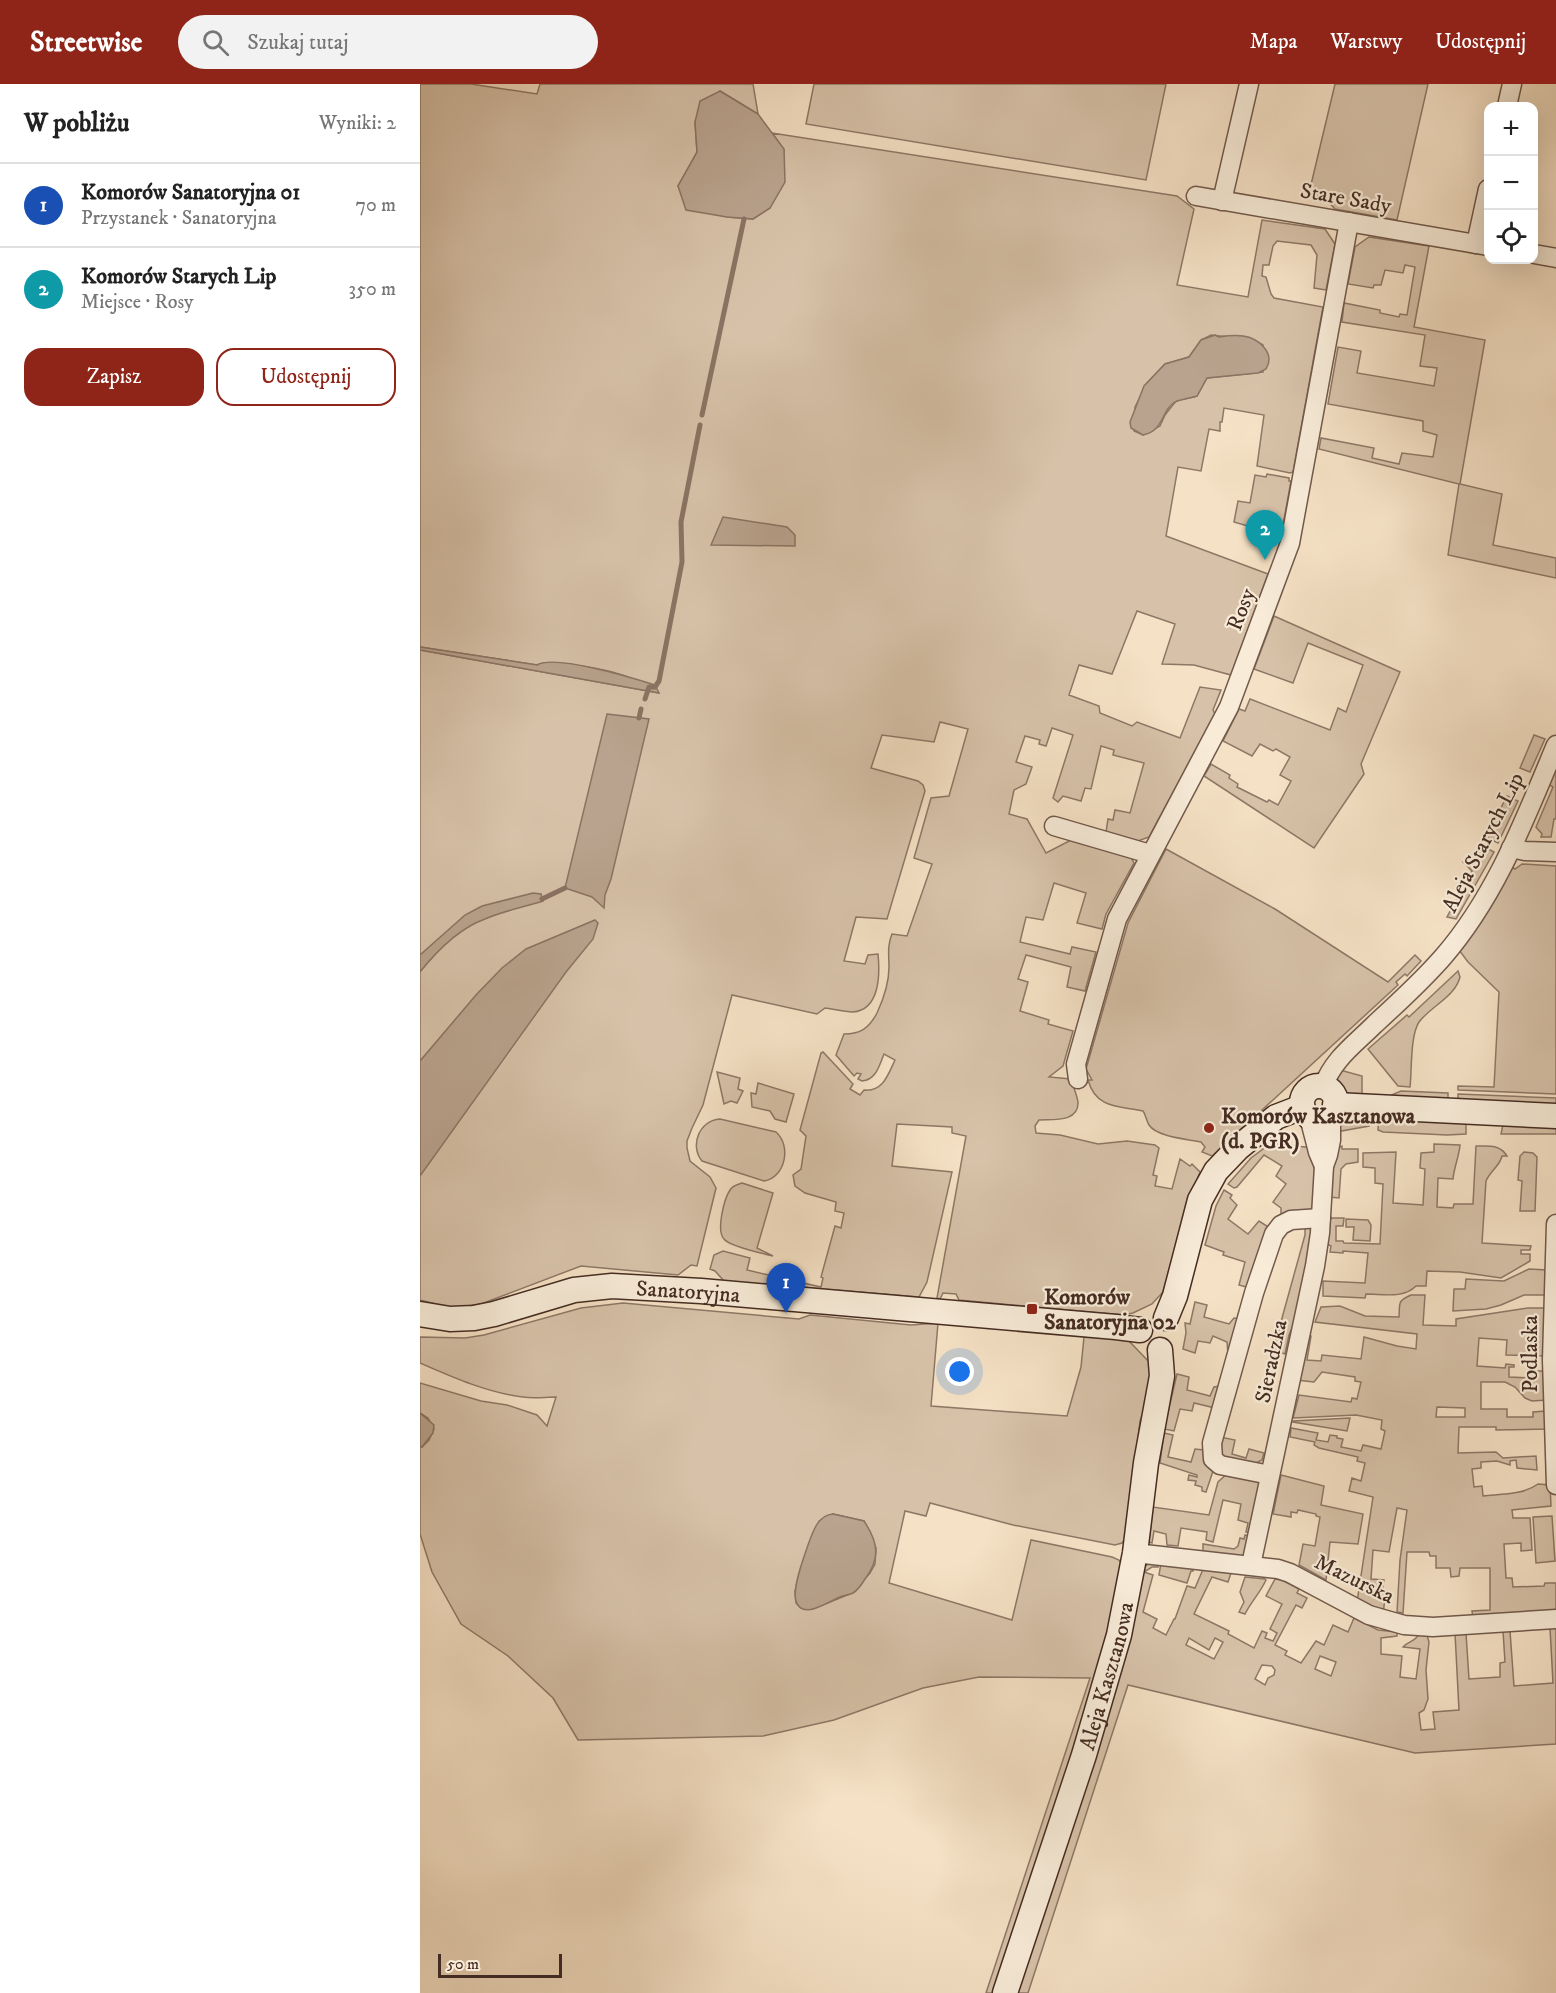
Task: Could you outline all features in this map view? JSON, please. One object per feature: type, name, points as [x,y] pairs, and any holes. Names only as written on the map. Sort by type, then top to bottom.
[{"type":"street","points":[[1222,201],[1249,84]]},
{"type":"street","points":[[1508,102],[1512,84]]},
{"type":"street","name":"Stare Sady","points":[[1196,196],[1482,245]]},
{"type":"street","points":[[1482,245],[1486,210]]},
{"type":"street","name":"Rosy","points":[[1078,1080],[1077,1064],[1117,919],[1228,707],[1290,543],[1349,222]]},
{"type":"street","points":[[1538,255],[1556,258]]},
{"type":"street","name":"Aleja Starych Lip","points":[[1320,1106],[1334,1064],[1411,990],[1454,943],[1483,901],[1511,848],[1556,745]]},
{"type":"street","points":[[1054,826],[1150,854]]},
{"type":"street","points":[[1511,848],[1556,852]]},
{"type":"street","points":[[1166,1317],[1175,1296],[1200,1200],[1216,1172],[1238,1148],[1276,1117],[1320,1106],[1556,1116]]},
{"type":"street","name":"Sieradzka","points":[[1251,1565],[1315,1266],[1322,1218],[1324,1166],[1318,1152],[1320,1106]]},
{"type":"street","points":[[1270,1475],[1220,1466],[1213,1459],[1212,1443],[1254,1293],[1274,1234],[1281,1225],[1291,1220],[1322,1218]]},
{"type":"street","name":"Podlaska","points":[[1556,1224],[1552,1360],[1556,1485]]},
{"type":"street","name":"Sanatoryjna","points":[[420,1314],[450,1319],[474,1318],[574,1290],[612,1286],[701,1291],[1140,1330]]},
{"type":"street","points":[[1152,1316],[1166,1317],[1173,1325],[1174,1336],[1169,1345],[1160,1350],[1149,1348],[1141,1341],[1140,1330],[1146,1319],[1152,1316]]},
{"type":"street","name":"Aleja Kasztanowa","points":[[1005,1993],[1084,1755],[1119,1635],[1135,1553],[1146,1463],[1162,1376],[1160,1350]]},
{"type":"street","name":"Mazurska","points":[[1135,1553],[1267,1567],[1290,1573],[1369,1615],[1404,1625],[1433,1627],[1556,1619]]},
{"type":"shaded area","points":[[420,84],[471,84],[537,94],[540,84],[753,84],[758,114],[720,91],[695,122],[697,152],[678,186],[727,217],[753,219],[770,208],[784,150],[772,133],[1177,196],[1194,209],[1177,285],[1248,297],[1262,220],[1325,229],[1335,244],[1326,290],[1314,288],[1317,255],[1311,245],[1277,241],[1273,246],[1269,265],[1263,265],[1262,276],[1266,277],[1274,298],[1323,307],[1293,472],[1257,466],[1264,415],[1224,408],[1220,431],[1209,429],[1201,471],[1178,467],[1166,536],[1268,574],[1231,675],[1194,665],[1162,664],[1175,624],[1137,611],[1112,674],[1079,665],[1069,695],[1099,706],[1100,713],[1132,726],[1137,722],[1180,738],[1200,687],[1221,690],[1213,710],[1215,714],[1149,837],[1138,841],[1106,832],[1108,819],[1113,820],[1115,810],[1130,813],[1144,763],[1113,755],[1114,750],[1101,746],[1091,789],[1085,788],[1081,801],[1063,796],[1058,802],[1053,798],[1073,735],[1052,728],[1046,746],[1039,744],[1040,740],[1025,736],[1016,762],[1032,767],[1026,784],[1014,790],[1009,814],[1027,819],[1046,853],[1073,839],[1130,856],[1134,863],[1106,914],[1102,929],[1077,923],[1086,893],[1054,883],[1043,920],[1026,917],[1020,942],[1070,954],[1072,947],[1096,952],[1085,991],[1067,987],[1071,967],[1026,955],[1018,979],[1028,982],[1020,1011],[1049,1020],[1048,1024],[1073,1031],[1063,1066],[1049,1077],[1071,1079],[1078,1102],[1077,1109],[1070,1117],[1039,1120],[1035,1126],[1036,1133],[1060,1135],[1098,1144],[1127,1141],[1155,1145],[1159,1148],[1153,1175],[1157,1176],[1155,1186],[1172,1189],[1180,1159],[1190,1166],[1192,1164],[1200,1172],[1187,1204],[1163,1292],[1152,1304],[1133,1313],[1123,1315],[959,1300],[956,1294],[943,1293],[940,1299],[937,1298],[966,1136],[952,1133],[952,1127],[897,1124],[892,1166],[952,1172],[927,1282],[919,1297],[724,1281],[710,1269],[714,1255],[723,1251],[750,1258],[747,1270],[821,1287],[823,1278],[821,1277],[835,1226],[841,1228],[844,1213],[835,1211],[836,1202],[805,1193],[795,1186],[793,1175],[801,1169],[806,1136],[800,1130],[821,1053],[823,1052],[853,1084],[850,1089],[860,1095],[864,1090],[876,1088],[884,1081],[895,1060],[884,1054],[874,1075],[862,1081],[858,1079],[861,1074],[857,1073],[854,1076],[836,1055],[844,1034],[864,1029],[877,1013],[887,985],[890,938],[892,934],[907,936],[932,864],[914,858],[931,798],[949,796],[968,729],[940,722],[934,742],[882,735],[871,768],[918,781],[923,785],[925,791],[887,919],[856,917],[844,961],[865,964],[868,955],[878,954],[878,981],[869,1005],[853,1012],[825,1008],[817,1014],[732,995],[703,1105],[687,1141],[690,1161],[710,1177],[716,1188],[697,1266],[691,1265],[678,1275],[581,1266],[481,1304],[452,1308],[420,1300],[420,650],[659,693],[625,676],[594,668],[554,663],[537,665],[420,647]],"holes":[[[1211,335],[1243,337],[1263,345],[1263,372],[1207,378],[1197,396],[1176,401],[1160,426],[1143,435],[1134,431],[1135,407],[1148,382],[1165,364],[1189,357],[1201,340]]]},
{"type":"shaded area","points":[[814,84],[1166,84],[1146,180],[806,124]]},
{"type":"shaded area","points":[[1335,84],[1428,84],[1397,220],[1335,209],[1324,197],[1309,193]]},
{"type":"shaded area","points":[[720,91],[758,114],[784,149],[785,182],[770,208],[753,219],[686,210],[678,186],[697,152],[695,122],[700,101]]},
{"type":"shaded area","points":[[1369,237],[1429,246],[1414,327],[1485,340],[1460,484],[1502,494],[1493,545],[1556,558],[1556,578],[1448,555],[1459,484],[1319,449],[1321,438],[1374,448],[1372,458],[1399,464],[1402,453],[1433,457],[1437,435],[1423,431],[1423,421],[1328,404],[1338,347],[1361,351],[1357,373],[1434,386],[1437,368],[1420,366],[1425,335],[1342,322],[1344,303],[1380,310],[1380,313],[1399,317],[1400,314],[1407,315],[1415,267],[1405,265],[1403,273],[1385,270],[1381,285],[1374,285],[1373,288],[1348,284],[1355,247]]},
{"type":"shaded area","points":[[1215,335],[1249,337],[1260,343],[1269,357],[1266,369],[1258,373],[1207,378],[1197,396],[1177,401],[1168,409],[1156,429],[1143,435],[1131,428],[1130,422],[1144,386],[1165,364],[1189,357],[1201,340]]},
{"type":"shaded area","points":[[1267,474],[1289,478],[1291,481],[1281,536],[1234,522],[1238,501],[1250,503],[1255,475],[1266,477]]},
{"type":"shaded area","points":[[723,517],[787,527],[795,535],[795,546],[711,545]]},
{"type":"shaded area","points":[[1274,616],[1400,672],[1361,764],[1364,774],[1314,848],[1204,776],[1211,764],[1230,775],[1229,778],[1238,784],[1237,787],[1278,805],[1291,781],[1280,775],[1290,757],[1260,744],[1252,756],[1223,741],[1239,709],[1245,711],[1250,699],[1330,730],[1338,708],[1346,712],[1363,665],[1308,643],[1293,683],[1254,669]]},
{"type":"shaded area","points":[[420,647],[537,665],[546,662],[560,662],[576,665],[655,685],[659,693],[420,650]]},
{"type":"shaded area","points":[[607,714],[649,719],[611,879],[605,895],[604,908],[592,897],[565,888]]},
{"type":"shaded area","points":[[1534,735],[1545,739],[1530,772],[1520,768]]},
{"type":"shaded area","points":[[1556,765],[1556,819],[1554,819],[1551,837],[1541,837],[1542,834],[1536,827],[1553,787],[1548,784]]},
{"type":"shaded area","points":[[1507,796],[1518,801],[1498,843],[1486,837]]},
{"type":"shaded area","points":[[1481,845],[1494,852],[1456,919],[1447,917],[1472,871],[1463,862],[1477,855]]},
{"type":"shaded area","points":[[1166,849],[1275,909],[1388,982],[1415,955],[1421,961],[1407,976],[1405,974],[1396,982],[1398,985],[1212,1156],[1202,1152],[1205,1147],[1201,1142],[1165,1135],[1153,1129],[1143,1111],[1117,1107],[1103,1101],[1092,1089],[1088,1080],[1092,1080],[1086,1069],[1128,923]]},
{"type":"shaded area","points":[[1522,864],[1556,866],[1556,1094],[1458,1090],[1458,1086],[1494,1087],[1499,992],[1459,950],[1510,866],[1515,869]]},
{"type":"shaded area","points":[[533,893],[541,894],[543,901],[506,911],[467,928],[441,949],[420,972],[420,955],[465,915],[482,906]]},
{"type":"shaded area","points":[[595,920],[598,923],[593,939],[566,972],[420,1176],[420,1061],[502,968],[526,949]]},
{"type":"shaded area","points":[[1458,971],[1460,977],[1453,990],[1424,1016],[1416,1028],[1410,1087],[1398,1086],[1368,1049],[1407,1015],[1409,1017]]},
{"type":"shaded area","points":[[1340,1070],[1362,1076],[1362,1094],[1347,1096],[1341,1091],[1337,1081]]},
{"type":"shaded area","points":[[717,1072],[740,1078],[738,1089],[743,1091],[737,1103],[731,1101],[724,1104]]},
{"type":"shaded area","points":[[758,1083],[794,1094],[786,1122],[775,1119],[770,1111],[752,1107],[751,1093],[756,1094]]},
{"type":"shaded area","points":[[1401,1091],[1448,1093],[1448,1100],[1380,1100]]},
{"type":"shaded area","points":[[1458,1094],[1556,1098],[1556,1108],[1458,1100]]},
{"type":"shaded area","points":[[1369,1114],[1369,1126],[1336,1132],[1340,1117]]},
{"type":"shaded area","points":[[1379,1115],[1466,1123],[1466,1134],[1383,1132],[1378,1130]]},
{"type":"shaded area","points":[[720,1119],[776,1132],[784,1145],[785,1153],[784,1161],[777,1174],[764,1181],[702,1161],[697,1148],[699,1134],[707,1124]]},
{"type":"shaded area","points":[[1504,1120],[1556,1122],[1556,1134],[1501,1134]]},
{"type":"shaded area","points":[[1271,1143],[1313,1148],[1317,1174],[1315,1210],[1281,1217],[1281,1208],[1273,1202],[1286,1184],[1276,1176],[1282,1166],[1264,1155],[1237,1187],[1234,1188],[1228,1184],[1251,1158]]},
{"type":"shaded area","points":[[1434,1144],[1460,1145],[1453,1179],[1438,1178],[1437,1207],[1453,1208],[1454,1204],[1473,1204],[1476,1146],[1493,1146],[1504,1152],[1507,1156],[1502,1156],[1486,1181],[1482,1243],[1531,1246],[1530,1250],[1521,1250],[1521,1254],[1530,1254],[1530,1261],[1501,1278],[1460,1272],[1427,1271],[1426,1286],[1416,1286],[1405,1293],[1366,1294],[1365,1298],[1323,1296],[1323,1281],[1365,1283],[1368,1253],[1330,1252],[1331,1246],[1325,1243],[1328,1220],[1344,1218],[1343,1226],[1336,1226],[1336,1241],[1380,1244],[1383,1184],[1375,1183],[1375,1168],[1363,1167],[1363,1153],[1396,1152],[1393,1203],[1423,1205],[1425,1169],[1420,1168],[1421,1153],[1434,1152]]},
{"type":"shaded area","points":[[1342,1146],[1342,1149],[1358,1149],[1358,1162],[1346,1164],[1341,1169],[1339,1198],[1329,1197],[1331,1164],[1337,1148]]},
{"type":"shaded area","points":[[1524,1152],[1533,1153],[1537,1157],[1535,1211],[1520,1211],[1522,1181],[1518,1180],[1520,1156]]},
{"type":"shaded area","points":[[742,1183],[773,1193],[757,1248],[773,1256],[733,1245],[727,1242],[722,1235],[723,1207],[728,1194],[732,1187]]},
{"type":"shaded area","points":[[1224,1190],[1232,1195],[1230,1198],[1237,1205],[1228,1219],[1248,1234],[1259,1221],[1270,1228],[1250,1288],[1239,1285],[1245,1262],[1223,1255],[1224,1252],[1205,1245],[1216,1206]]},
{"type":"shaded area","points":[[1346,1219],[1368,1220],[1371,1225],[1370,1241],[1353,1240],[1354,1227],[1346,1227]]},
{"type":"shaded area","points":[[1300,1227],[1311,1227],[1311,1249],[1296,1319],[1289,1335],[1285,1354],[1276,1351],[1274,1347],[1305,1235],[1305,1228]]},
{"type":"shaded area","points":[[1529,1269],[1547,1270],[1546,1295],[1524,1295],[1486,1309],[1453,1311],[1454,1289],[1465,1289],[1466,1279],[1504,1281]]},
{"type":"shaded area","points":[[1411,1295],[1425,1295],[1423,1325],[1456,1326],[1456,1319],[1528,1308],[1546,1308],[1544,1356],[1506,1355],[1507,1340],[1479,1338],[1477,1366],[1505,1368],[1506,1364],[1514,1365],[1514,1367],[1509,1367],[1509,1377],[1530,1378],[1530,1371],[1544,1371],[1547,1400],[1532,1401],[1525,1398],[1515,1387],[1505,1382],[1481,1382],[1481,1409],[1507,1409],[1507,1417],[1533,1417],[1533,1412],[1546,1411],[1548,1429],[1496,1430],[1496,1427],[1459,1427],[1458,1453],[1496,1452],[1503,1458],[1536,1456],[1537,1470],[1517,1468],[1516,1460],[1510,1461],[1510,1465],[1497,1461],[1481,1462],[1481,1468],[1472,1469],[1474,1487],[1482,1486],[1483,1496],[1519,1492],[1538,1484],[1550,1485],[1551,1506],[1512,1510],[1513,1518],[1530,1518],[1532,1550],[1521,1551],[1521,1543],[1504,1544],[1506,1578],[1512,1578],[1513,1587],[1544,1586],[1545,1583],[1556,1583],[1556,1610],[1473,1618],[1472,1611],[1490,1610],[1490,1568],[1460,1568],[1459,1576],[1451,1577],[1450,1568],[1436,1568],[1436,1556],[1430,1556],[1429,1552],[1407,1552],[1403,1613],[1397,1612],[1400,1560],[1407,1510],[1397,1508],[1389,1552],[1373,1550],[1371,1579],[1384,1580],[1382,1591],[1386,1591],[1383,1614],[1357,1602],[1373,1497],[1349,1491],[1352,1478],[1361,1481],[1365,1463],[1357,1461],[1358,1457],[1319,1448],[1314,1445],[1315,1442],[1290,1437],[1291,1428],[1318,1433],[1316,1440],[1328,1442],[1330,1435],[1337,1436],[1343,1439],[1341,1447],[1361,1451],[1363,1445],[1381,1449],[1385,1431],[1381,1429],[1382,1420],[1356,1415],[1293,1418],[1299,1395],[1351,1402],[1352,1398],[1357,1399],[1361,1382],[1355,1381],[1355,1377],[1322,1372],[1314,1382],[1296,1380],[1306,1335],[1311,1336],[1307,1360],[1321,1361],[1322,1355],[1361,1359],[1364,1337],[1416,1349],[1417,1334],[1315,1322],[1321,1307],[1340,1306],[1365,1316],[1399,1317],[1400,1303]],"holes":[[[1437,1407],[1465,1408],[1465,1417],[1436,1417]]]},
{"type":"shaded area","points":[[1195,1302],[1207,1305],[1204,1317],[1229,1324],[1234,1318],[1241,1319],[1228,1354],[1227,1342],[1213,1336],[1210,1343],[1198,1341],[1195,1353],[1183,1349],[1185,1323],[1190,1324]]},
{"type":"shaded area","points":[[623,1303],[799,1319],[810,1315],[911,1325],[938,1323],[931,1406],[1067,1416],[1081,1367],[1086,1334],[1128,1340],[1152,1365],[1144,1411],[1140,1421],[1126,1538],[1122,1543],[1115,1545],[1013,1525],[930,1503],[926,1516],[905,1511],[889,1583],[1012,1620],[1031,1540],[1112,1557],[1119,1560],[1123,1566],[1100,1678],[998,1993],[986,1993],[1090,1678],[979,1677],[923,1688],[834,1720],[763,1736],[578,1740],[553,1698],[508,1656],[461,1624],[432,1572],[420,1534],[420,1446],[422,1447],[429,1440],[434,1429],[428,1418],[420,1413],[420,1383],[537,1415],[547,1426],[556,1397],[527,1398],[497,1392],[457,1379],[420,1363],[420,1337],[465,1338],[484,1335],[581,1308]],"holes":[[[833,1514],[864,1521],[876,1548],[875,1564],[870,1573],[852,1593],[813,1609],[801,1608],[796,1603],[795,1591],[808,1546],[819,1521]]]},
{"type":"shaded area","points":[[1177,1374],[1189,1377],[1187,1390],[1210,1396],[1214,1387],[1221,1386],[1215,1408],[1194,1403],[1192,1411],[1180,1409],[1174,1431],[1164,1429]]},
{"type":"shaded area","points":[[420,1413],[434,1425],[433,1433],[422,1447],[420,1446]]},
{"type":"shaded area","points":[[1350,1418],[1347,1431],[1293,1422],[1293,1421]]},
{"type":"shaded area","points":[[1164,1433],[1173,1435],[1168,1457],[1191,1462],[1195,1449],[1204,1450],[1214,1468],[1206,1492],[1202,1491],[1202,1487],[1195,1485],[1196,1481],[1188,1480],[1189,1475],[1197,1477],[1197,1475],[1160,1463]]},
{"type":"shaded area","points":[[1220,1437],[1235,1440],[1232,1454],[1246,1458],[1249,1449],[1264,1453],[1262,1460],[1254,1464],[1221,1456]]},
{"type":"shaded area","points":[[1230,1471],[1261,1481],[1250,1533],[1246,1532],[1248,1523],[1238,1520],[1241,1504],[1223,1500],[1213,1542],[1206,1540],[1207,1532],[1181,1528],[1178,1546],[1167,1545],[1166,1534],[1154,1531],[1152,1543],[1149,1542],[1153,1507],[1209,1515],[1218,1482]]},
{"type":"shaded area","points":[[1281,1475],[1324,1486],[1321,1505],[1363,1514],[1358,1544],[1330,1542],[1326,1580],[1299,1565],[1303,1544],[1315,1546],[1320,1517],[1298,1510],[1297,1513],[1291,1512],[1291,1517],[1273,1514]]},
{"type":"shaded area","points":[[833,1514],[864,1521],[875,1543],[874,1564],[853,1593],[810,1610],[804,1609],[799,1607],[795,1596],[801,1567],[816,1526],[827,1515]]},
{"type":"shaded area","points":[[1552,1516],[1555,1561],[1536,1563],[1533,1517]]},
{"type":"shaded area","points":[[1245,1535],[1249,1536],[1244,1557],[1203,1554],[1203,1544],[1234,1549],[1238,1546],[1240,1538],[1244,1539]]},
{"type":"shaded area","points":[[1159,1562],[1158,1567],[1152,1567],[1144,1572],[1153,1575],[1143,1612],[1157,1619],[1153,1628],[1166,1635],[1175,1619],[1187,1586],[1195,1588],[1204,1567],[1232,1570],[1228,1582],[1212,1577],[1194,1614],[1229,1631],[1228,1634],[1254,1648],[1262,1631],[1267,1633],[1265,1638],[1273,1641],[1277,1633],[1270,1629],[1282,1604],[1266,1596],[1275,1579],[1299,1589],[1297,1593],[1307,1598],[1302,1608],[1296,1605],[1275,1645],[1287,1651],[1285,1655],[1301,1663],[1316,1641],[1324,1645],[1333,1625],[1348,1632],[1354,1618],[1378,1630],[1397,1632],[1397,1636],[1381,1638],[1381,1654],[1402,1656],[1400,1677],[1416,1679],[1420,1649],[1403,1647],[1416,1639],[1419,1634],[1427,1635],[1429,1642],[1426,1670],[1428,1699],[1424,1710],[1419,1713],[1421,1730],[1435,1729],[1433,1712],[1459,1710],[1455,1633],[1466,1633],[1469,1679],[1500,1677],[1500,1663],[1505,1662],[1503,1631],[1510,1631],[1514,1686],[1553,1683],[1550,1628],[1556,1628],[1556,1744],[1415,1753],[1128,1685],[1028,1993],[1012,1993],[1142,1568],[1150,1563]],"holes":[[[1189,1638],[1209,1650],[1215,1638],[1223,1642],[1214,1659],[1186,1645]],[[1320,1656],[1336,1662],[1331,1676],[1315,1669]],[[1262,1665],[1272,1666],[1275,1670],[1274,1675],[1268,1678],[1265,1685],[1255,1679]]]},
{"type":"shaded area","points":[[1161,1563],[1192,1566],[1193,1571],[1187,1583],[1159,1575]]},
{"type":"shaded area","points":[[1245,1577],[1266,1580],[1245,1614],[1239,1612],[1244,1602],[1240,1592]]},
{"type":"waterway","points":[[702,415],[744,219]]},
{"type":"waterway","points":[[650,687],[655,687],[659,681],[682,562],[681,522],[700,425]]},
{"type":"waterway","points":[[645,699],[649,687]]},
{"type":"waterway","points":[[639,718],[641,709]]},
{"type":"waterway","points":[[542,899],[565,888]]},
{"type":"place","name":"Komorów Starych Lip","points":[[1265,560]]},
{"type":"place","name":"Komorów Kasztanowa (d. PGR)","points":[[1209,1128]]},
{"type":"place","name":"Komorów Sanatoryjna 02","points":[[1032,1309]]},
{"type":"place","name":"Komorów Sanatoryjna 01","points":[[786,1313]]}]
